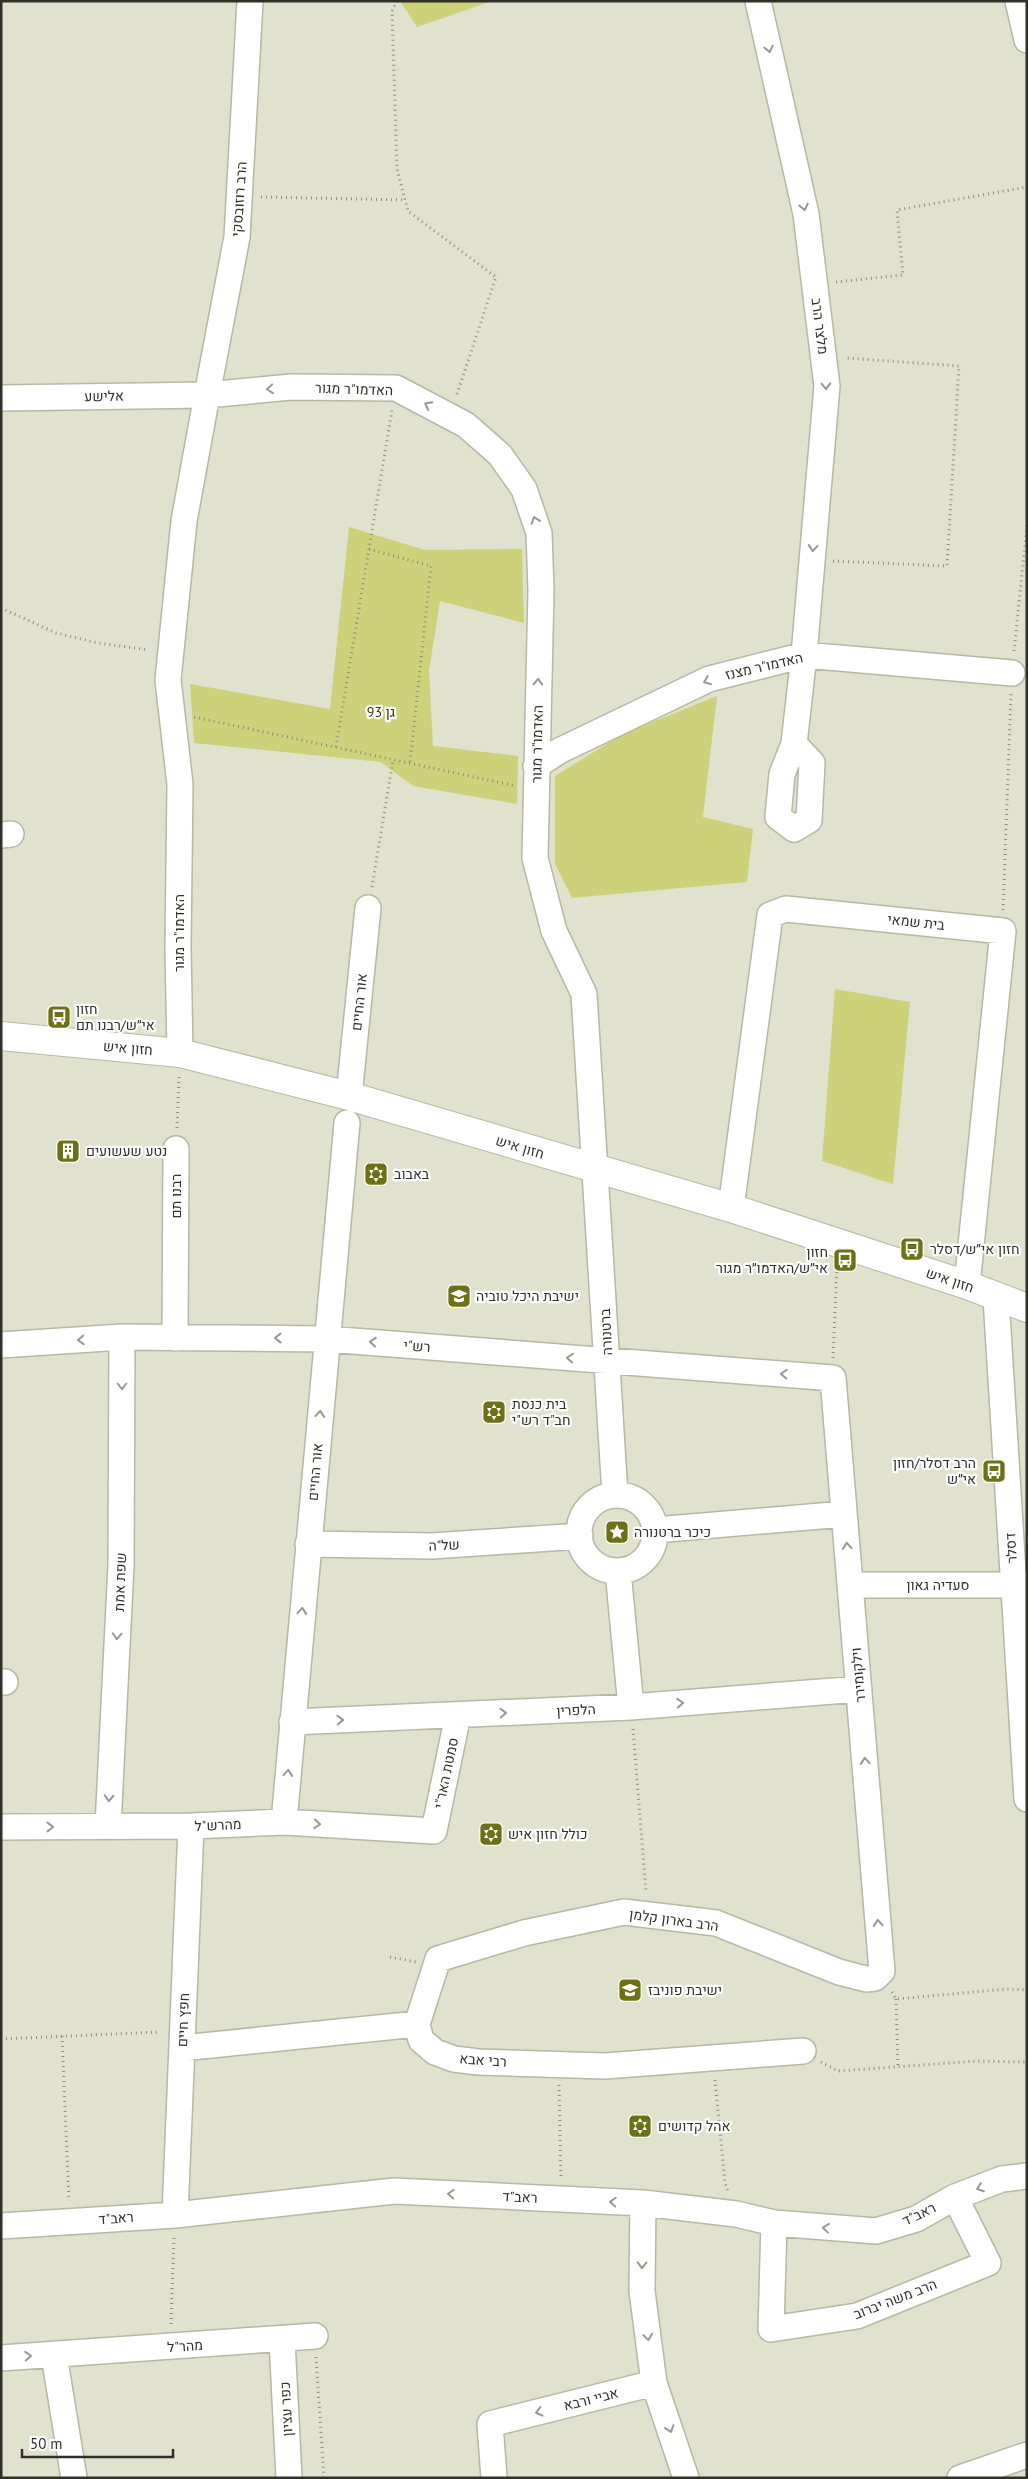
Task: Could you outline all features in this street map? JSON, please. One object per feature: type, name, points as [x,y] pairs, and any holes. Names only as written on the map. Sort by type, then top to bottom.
[{"type":"street","name":"הרב רוזובסקי","points":[[207,395],[238,237],[250,1]]},
{"type":"street","name":"מלצר הרב","points":[[758,1],[806,214],[827,386],[804,655],[794,744]]},
{"type":"street","points":[[1018,1],[1027,40]]},
{"type":"street","name":"האדמו\"ר מגור","points":[[180,1053],[178,947],[180,784],[168,680],[184,521],[207,395],[291,387],[396,388],[466,425],[500,455],[524,489],[539,533],[541,590],[535,858],[554,931],[584,994],[596,1170]]},
{"type":"street","name":"אלישע","points":[[1,398],[207,395]]},
{"type":"street","name":"האדמו\"ר מצנז","points":[[536,766],[559,752],[709,679],[804,655],[1012,673]]},
{"type":"street","name":"אור החיים","points":[[349,1096],[368,908]]},
{"type":"street","name":"בית שמאי","points":[[731,1208],[770,915],[786,909],[1003,931]]},
{"type":"street","points":[[967,1285],[1003,931]]},
{"type":"street","name":"חזון איש","points":[[1,1036],[180,1053],[349,1096],[596,1170],[731,1208],[967,1285],[996,1298],[1027,1308]]},
{"type":"street","name":"אור החיים","points":[[284,1822],[347,1123]]},
{"type":"street","name":"רבנו תם","points":[[175,1338],[176,1149]]},
{"type":"street","name":"ברטנורה","points":[[596,1170],[615,1495]]},
{"type":"street","name":"דסלר","points":[[996,1298],[1020,1585],[1027,1799]]},
{"type":"street","name":"רש\"י","points":[[1,1345],[122,1337],[327,1339],[833,1378]]},
{"type":"street","name":"שפת אמת","points":[[108,1826],[121,1565],[122,1337]]},
{"type":"street","name":"וילקומירר","points":[[833,1378],[882,1971]]},
{"type":"street","points":[[615,1495],[627,1496],[638,1501],[646,1508],[655,1530],[654,1542],[641,1563],[631,1569],[618,1571],[607,1570],[592,1561],[582,1547],[580,1524],[585,1513],[593,1504],[615,1495]]},
{"type":"street","points":[[655,1530],[844,1514]]},
{"type":"street","name":"של\"ה","points":[[308,1544],[432,1546],[580,1536]]},
{"type":"street","points":[[618,1571],[632,1717]]},
{"type":"street","name":"סעדיה גאון","points":[[850,1585],[1020,1585]]},
{"type":"street","name":"הלפרין","points":[[292,1722],[458,1715],[632,1717],[859,1689]]},
{"type":"street","name":"סמטת האר\"י","points":[[434,1831],[458,1715]]},
{"type":"street","name":"מהרש\"ל","points":[[1,1827],[191,1826],[284,1822],[434,1831]]},
{"type":"street","name":"חפץ חיים","points":[[175,2215],[191,1826]]},
{"type":"street","name":"הרב בארון קלמן","points":[[417,2024],[438,1959],[524,1933],[624,1912],[716,1923],[839,1972],[866,1980],[875,1978],[882,1971]]},
{"type":"street","points":[[182,2040],[417,2024]]},
{"type":"street","name":"רבי אבא","points":[[417,2024],[421,2040],[435,2052],[454,2059],[605,2066],[803,2051]]},
{"type":"street","name":"ראב\"ד","points":[[1,2226],[175,2215],[394,2191],[643,2203],[736,2214],[774,2223],[876,2231],[916,2219],[955,2196],[1002,2179],[1027,2176]]},
{"type":"street","name":"הרב משה יברוב","points":[[774,2223],[770,2329],[857,2316],[988,2263],[955,2196]]},
{"type":"street","points":[[643,2203],[642,2291],[654,2383],[686,2478]]},
{"type":"street","name":"מהר\"ל","points":[[1,2358],[282,2340],[315,2336]]},
{"type":"street","name":"כפר עציון","points":[[282,2340],[290,2478]]},
{"type":"street","points":[[54,2355],[74,2478]]},
{"type":"street","name":"אביי ורבא","points":[[494,2478],[490,2424],[654,2383]]},
{"type":"street","points":[[960,2478],[1027,2454]]},
{"type":"path","points":[[397,1],[392,12],[396,169],[408,211],[496,277],[449,416]]},
{"type":"path","points":[[814,284],[903,275],[896,210],[1027,187]]},
{"type":"path","points":[[240,196],[405,200]]},
{"type":"path","points":[[812,560],[947,566],[959,366],[867,358]]},
{"type":"path","points":[[336,747],[396,388]]},
{"type":"path","points":[[1003,931],[1012,673],[1027,525]]},
{"type":"path","points":[[369,549],[431,566],[410,764]]},
{"type":"path","points":[[1,608],[56,633],[98,643],[170,653]]},
{"type":"path","points":[[171,712],[536,791]]},
{"type":"path","points":[[368,908],[393,760]]},
{"type":"path","points":[[176,1149],[180,1053]]},
{"type":"path","points":[[833,1378],[838,1243]]},
{"type":"path","points":[[632,1717],[648,1915]]},
{"type":"path","points":[[882,1971],[896,1999],[898,2067]]},
{"type":"path","points":[[896,1999],[1007,1989],[1027,1990]]},
{"type":"path","points":[[62,2036],[70,2221]]},
{"type":"path","points":[[1,2038],[62,2036],[182,2040]]},
{"type":"path","points":[[803,2051],[838,2072],[977,2061],[1027,2062]]},
{"type":"path","points":[[712,2058],[725,2183],[736,2214]]},
{"type":"path","points":[[558,2064],[561,2199]]},
{"type":"path","points":[[170,2347],[175,2215]]},
{"type":"path","points":[[315,2336],[324,2478]]},
{"type":"green space","points":[[400,1],[492,1],[417,27]]},
{"type":"green space","name":"גן 93","points":[[349,527],[425,550],[522,549],[524,623],[440,601],[429,671],[433,746],[518,756],[517,804],[413,786],[381,762],[194,743],[190,684],[330,709]]},
{"type":"green space","points":[[717,696],[703,817],[753,829],[747,882],[572,898],[555,864],[555,776],[623,734]]},
{"type":"green space","points":[[835,989],[910,1002],[893,1184],[822,1161]]},
{"type":"place","name":"חזון אי״ש/רבנו תם","points":[[59,1017]]},
{"type":"place","name":"נטע שעשועים","points":[[68,1151]]},
{"type":"place","name":"באבוב","points":[[376,1174]]},
{"type":"place","name":"חזון אי״ש/דסלר","points":[[912,1249]]},
{"type":"place","name":"חזון אי״ש/האדמו״ר מגור","points":[[845,1260]]},
{"type":"place","name":"ישיבת היכל טוביה","points":[[459,1296]]},
{"type":"place","name":"בית כנסת חב\"ד רש\"י","points":[[494,1412]]},
{"type":"place","name":"הרב דסלר/חזון אי״ש","points":[[994,1471]]},
{"type":"place","name":"כיכר ברטנורה","points":[[617,1532]]},
{"type":"place","name":"כולל חזון איש","points":[[491,1834]]},
{"type":"place","name":"ישיבת פוניבז","points":[[630,1990]]},
{"type":"place","name":"אהל קדושים","points":[[640,2126]]}]
